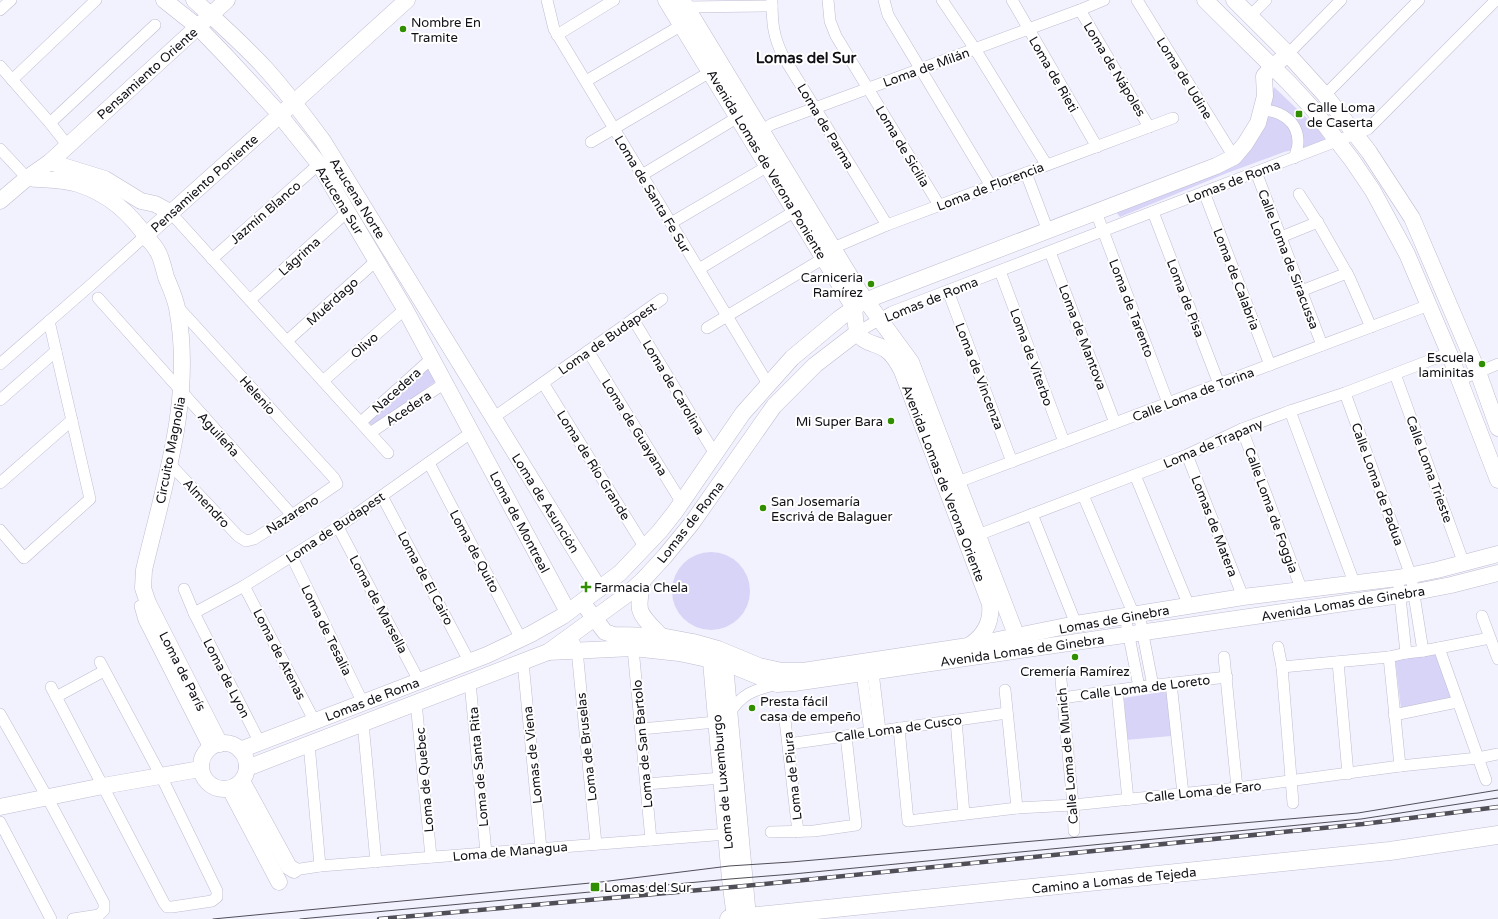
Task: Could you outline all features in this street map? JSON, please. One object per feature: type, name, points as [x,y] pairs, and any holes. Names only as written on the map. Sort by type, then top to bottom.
[{"type":"main road","name":"Camino a Lomas de Tejeda","points":[[737,918],[1390,851],[1498,835]]},
{"type":"street","points":[[0,10],[10,0]]},
{"type":"street","points":[[12,80],[96,0]]},
{"type":"street","name":"Azucena Sur","points":[[164,0],[198,27],[256,87],[319,164],[405,309],[472,432]]},
{"type":"street","name":"Azucena Norte","points":[[194,0],[247,49],[294,103],[322,140],[493,418]]},
{"type":"street","name":"Pensamiento Oriente","points":[[0,201],[27,178],[50,162],[227,0]]},
{"type":"street","name":"Pensamiento Poniente","points":[[0,364],[93,283],[170,212],[280,116],[408,0]]},
{"type":"street","name":"Loma de Santa Fe Sur","points":[[547,0],[554,29],[557,35],[768,384]]},
{"type":"street","points":[[557,35],[614,0]]},
{"type":"street","name":"Avenida Lomas de Verona Poniente","points":[[666,0],[738,117],[756,134],[768,166],[795,211],[828,253]]},
{"type":"street","name":"Loma de Sicilia","points":[[828,0],[830,21],[836,36],[939,205]]},
{"type":"street","points":[[884,0],[888,15],[991,186]]},
{"type":"street","points":[[942,0],[975,49],[1046,164]]},
{"type":"street","name":"Loma de Rieti","points":[[1012,0],[1097,147]]},
{"type":"street","name":"Loma de Milán","points":[[756,134],[772,124],[1104,0]]},
{"type":"street","name":"Loma de Udine","points":[[1137,0],[1234,156]]},
{"type":"street","points":[[1205,0],[1273,66],[1312,108],[1338,141],[1373,191],[1407,254],[1449,353],[1498,480]]},
{"type":"street","points":[[1234,0],[1288,54],[1325,95],[1369,152],[1412,218],[1478,372],[1498,428]]},
{"type":"street","points":[[1250,16],[1266,0]]},
{"type":"street","points":[[1288,54],[1341,0]]},
{"type":"street","points":[[1325,95],[1419,0]]},
{"type":"street","name":"Lomas de Roma","points":[[240,779],[309,744],[548,652],[625,596],[643,580],[692,523],[774,406],[815,365],[858,332],[892,312],[1368,129],[1496,0]]},
{"type":"street","points":[[684,3],[772,3]]},
{"type":"street","name":"Avenida Lomas de Verona Poniente","points":[[684,3],[756,134],[828,253],[860,304],[880,319]]},
{"type":"street","name":"Loma de Parma","points":[[772,3],[772,24],[777,44],[886,225]]},
{"type":"street","name":"Loma de Nápoles","points":[[1080,10],[1149,127]]},
{"type":"street","points":[[50,123],[155,25]]},
{"type":"street","points":[[586,81],[682,25]]},
{"type":"street","name":"Lomas de Roma","points":[[240,750],[503,648],[568,612],[620,572],[645,548],[682,502],[743,413],[792,358],[816,337],[860,304],[1216,166],[1234,156],[1245,144],[1258,123],[1265,96],[1264,76],[1273,66],[1288,54]]},
{"type":"street","points":[[0,66],[68,146]]},
{"type":"street","points":[[592,142],[710,72]]},
{"type":"street","points":[[1262,110],[1273,110],[1285,116],[1296,129],[1298,143],[1294,158]]},
{"type":"street","points":[[642,175],[738,117]]},
{"type":"street","name":"Loma de Florencia","points":[[707,328],[828,253],[886,225],[1026,173],[1046,164],[1097,147],[1173,118]]},
{"type":"street","points":[[0,149],[27,178]]},
{"type":"street","points":[[50,162],[105,179],[141,201],[155,204],[170,212],[388,453]]},
{"type":"street","name":"Jazmín Blanco","points":[[212,259],[319,164]]},
{"type":"street","points":[[671,223],[768,166]]},
{"type":"street","name":"Calle Loma de Siracussa","points":[[1256,172],[1322,345]]},
{"type":"street","points":[[1026,173],[1048,231]]},
{"type":"street","name":"Circuito Magnolia","points":[[27,178],[57,180],[78,184],[113,200],[126,211],[159,253],[177,306],[183,358],[181,393],[169,463],[144,570],[143,602]]},
{"type":"street","name":"Loma de Calabria","points":[[1204,192],[1270,365]]},
{"type":"street","points":[[1299,194],[1318,222],[1346,273],[1371,327]]},
{"type":"street","name":"Lágrima","points":[[250,300],[348,211]]},
{"type":"street","points":[[699,269],[795,211]]},
{"type":"street","name":"Loma de Tarento","points":[[1096,212],[1168,403]]},
{"type":"street","name":"Loma de Pisa","points":[[1153,212],[1219,384]]},
{"type":"street","points":[[1281,237],[1318,222]]},
{"type":"street","name":"Loma de Mantova","points":[[1050,252],[1115,423]]},
{"type":"street","name":"Muérdago","points":[[287,341],[377,260]]},
{"type":"street","name":"Loma de Viterbo","points":[[1000,271],[1064,442]]},
{"type":"street","points":[[1301,291],[1346,273]]},
{"type":"street","name":"Loma de Vincenza","points":[[948,291],[1012,462]]},
{"type":"street","name":"Aguileña","points":[[98,298],[181,393],[292,515]]},
{"type":"street","name":"Loma de Budapest","points":[[493,418],[662,299]]},
{"type":"street","name":"Avenida Lomas de Verona Poniente","points":[[858,332],[860,304]]},
{"type":"street","name":"Calle Loma de Torina","points":[[958,482],[1428,305]]},
{"type":"street","name":"Helenio","points":[[177,306],[328,472],[337,484]]},
{"type":"street","name":"Olivo","points":[[323,381],[405,309]]},
{"type":"street","name":"Avenida Lomas de Verona Oriente","points":[[880,319],[916,370],[1018,643]]},
{"type":"street","name":"Loma de Carolina","points":[[633,320],[715,454]]},
{"type":"street","points":[[0,530],[24,558],[90,499],[49,321]]},
{"type":"street","name":"Avenida Lomas de Verona Oriente","points":[[858,332],[866,341],[885,349],[892,354],[902,371],[990,604],[990,617],[985,631],[977,641],[968,646]]},
{"type":"street","points":[[0,400],[56,351]]},
{"type":"street","name":"Loma de Guayana","points":[[588,351],[682,502]]},
{"type":"street","name":"Loma de Trapany","points":[[978,535],[1187,455],[1242,429],[1344,393],[1449,353]]},
{"type":"street","name":"Nacedera","points":[[361,422],[432,358]]},
{"type":"street","points":[[1459,380],[1498,364]]},
{"type":"street","name":"Calle Loma Trieste","points":[[1395,374],[1464,564]]},
{"type":"street","name":"Acedera","points":[[370,433],[445,382]]},
{"type":"street","name":"Loma de Río Grande","points":[[543,383],[645,548]]},
{"type":"street","name":"Calle Loma de Padua","points":[[1344,393],[1404,577],[1407,594]]},
{"type":"street","points":[[1290,411],[1355,584]]},
{"type":"street","name":"Loma de Asunción","points":[[493,418],[599,589]]},
{"type":"street","points":[[0,483],[72,420]]},
{"type":"street","name":"Calle Loma de Foggia","points":[[1242,429],[1302,591]]},
{"type":"street","name":"Loma de Budapest","points":[[194,613],[244,586],[338,527],[472,432]]},
{"type":"street","name":"Loma de Montreal","points":[[472,432],[568,612]]},
{"type":"street","name":"Lomas de Matera","points":[[1187,455],[1242,597]]},
{"type":"street","name":"Almendro","points":[[169,463],[238,536],[246,541]]},
{"type":"street","name":"Loma de Quito","points":[[429,463],[521,639]]},
{"type":"street","points":[[1134,475],[1189,606]]},
{"type":"street","name":"Nazareno","points":[[246,541],[254,539],[337,484]]},
{"type":"street","points":[[1083,495],[1132,615],[1136,634],[1153,686]]},
{"type":"street","name":"Loma de El Cairo","points":[[382,496],[469,661]]},
{"type":"street","points":[[1032,514],[1076,624]]},
{"type":"street","name":"Loma de Marsella","points":[[338,527],[419,681]]},
{"type":"street","name":"Lomas de Ginebra","points":[[582,602],[605,632],[614,635],[661,636],[718,655],[759,666],[782,671],[802,671],[968,646],[1018,643],[1076,624],[1242,597],[1302,591],[1404,577],[1464,564],[1498,554]]},
{"type":"street","name":"Loma de Tesalia","points":[[292,556],[363,703]]},
{"type":"street","name":"Avenida Lomas de Ginebra","points":[[548,652],[633,648],[679,653],[718,655],[777,684],[794,683],[868,673],[1018,643],[1136,634],[1407,594],[1498,573]]},
{"type":"street","points":[[643,580],[638,602],[639,610],[643,617],[661,636]]},
{"type":"street","name":"Loma de Atenas","points":[[244,586],[315,722]]},
{"type":"street","name":"Loma de Lyon","points":[[184,589],[194,613],[260,743]]},
{"type":"street","points":[[1407,594],[1423,651]]},
{"type":"street","points":[[1406,653],[1407,594]]},
{"type":"street","name":"Loma de París","points":[[143,602],[215,746]]},
{"type":"street","points":[[1482,616],[1498,659]]},
{"type":"street","points":[[1136,634],[1139,687]]},
{"type":"street","name":"Loma de Bruselas","points":[[572,635],[577,650],[596,844]]},
{"type":"street","points":[[1282,667],[1389,657],[1490,638]]},
{"type":"street","points":[[1278,647],[1282,667],[1294,803]]},
{"type":"street","points":[[503,648],[506,668]]},
{"type":"street","name":"Loma de San Bartolo","points":[[633,648],[651,840]]},
{"type":"street","points":[[1439,648],[1486,780]]},
{"type":"street","name":"Loma de Luxemburgo","points":[[718,655],[737,918]]},
{"type":"street","points":[[1224,656],[1237,788]]},
{"type":"street","points":[[1389,657],[1400,766]]},
{"type":"street","name":"Lomas de Viena","points":[[523,662],[541,848]]},
{"type":"street","points":[[1338,662],[1348,774]]},
{"type":"street","points":[[102,666],[161,776],[217,891],[217,897],[212,901],[172,907],[167,907],[164,904],[54,692],[102,666]]},
{"type":"street","points":[[868,673],[875,732]]},
{"type":"street","name":"Calle Loma de Loreto","points":[[1062,698],[1227,677]]},
{"type":"street","name":"Calle Loma de Munich","points":[[1060,680],[1073,805],[1074,831]]},
{"type":"street","name":"Loma de Santa Rita","points":[[470,682],[486,853]]},
{"type":"street","points":[[641,729],[723,718],[742,697],[751,691],[777,684]]},
{"type":"street","points":[[1171,684],[1183,794]]},
{"type":"street","points":[[1005,690],[1017,808]]},
{"type":"street","points":[[1116,690],[1128,800]]},
{"type":"street","name":"Loma de Quebec","points":[[416,702],[431,857]]},
{"type":"street","points":[[1394,715],[1457,702]]},
{"type":"street","name":"Calle Loma de Cusco","points":[[788,744],[1007,713]]},
{"type":"street","points":[[0,714],[104,903],[104,910],[99,915],[73,919]]},
{"type":"street","name":"Loma de Luxemburgo","points":[[723,718],[722,778],[730,824]]},
{"type":"street","name":"Loma de Piura","points":[[785,720],[798,832]]},
{"type":"street","points":[[956,720],[964,814]]},
{"type":"street","points":[[363,723],[376,862]]},
{"type":"street","name":"Calle Loma de Faro","points":[[899,728],[908,821],[1017,808],[1128,800],[1237,788],[1400,766],[1478,758],[1498,754]]},
{"type":"street","points":[[771,832],[814,832],[856,824],[846,736]]},
{"type":"street","points":[[240,779],[225,790],[214,788],[206,781],[200,769],[201,760],[205,753],[215,746],[229,744],[240,750],[245,758],[240,779],[279,882]]},
{"type":"street","points":[[309,744],[320,866]]},
{"type":"street","points":[[0,807],[102,786],[200,769]]},
{"type":"street","points":[[646,784],[722,778]]},
{"type":"street","points":[[240,779],[289,867],[294,870]]},
{"type":"street","points":[[0,822],[51,919]]},
{"type":"street","name":"Loma de Managua","points":[[294,870],[320,866],[651,840],[730,824]]},
{"type":"shaded area","points":[[1274,87],[1317,128],[1327,142],[1284,152],[1227,173],[1120,217],[1113,208],[1236,160],[1258,135]]},
{"type":"shaded area","points":[[430,364],[439,379],[373,427],[367,421]]},
{"type":"shaded area","points":[[711,552],[726,555],[738,564],[747,576],[750,591],[747,606],[738,618],[726,627],[711,630],[696,627],[684,618],[675,606],[672,591],[675,576],[684,564],[696,555]]},
{"type":"shaded area","points":[[1438,651],[1453,698],[1401,709],[1395,657]]},
{"type":"shaded area","points":[[1168,691],[1171,736],[1126,740],[1124,698]]},
{"type":"tram line","points":[[213,919],[601,882],[729,866],[791,862],[1358,813],[1498,790]]},
{"type":"tram line","points":[[300,919],[793,874],[1361,819],[1498,798]]},
{"type":"railway","points":[[379,919],[744,886],[1363,824],[1498,807]]},
{"type":"place","name":"Nombre En Tramite","points":[[403,29]]},
{"type":"place","name":"Calle Loma de Caserta","points":[[1299,114]]},
{"type":"place","name":"Carniceria Ramírez","points":[[871,284]]},
{"type":"place","name":"Escuela laminitas","points":[[1482,364]]},
{"type":"place","name":"Mi Super Bara","points":[[891,421]]},
{"type":"place","name":"San Josemaría Escrivá de Balaguer","points":[[763,508]]},
{"type":"place","name":"Farmacia Chela","points":[[586,587]]},
{"type":"place","name":"Cremería Ramírez","points":[[1075,657]]},
{"type":"place","name":"Presta fácil casa de empeño","points":[[752,708]]},
{"type":"place","name":"Lomas del Sur","points":[[595,887]]},
{"type":"district","name":"Lomas del Sur","points":[[806,58]]}]
